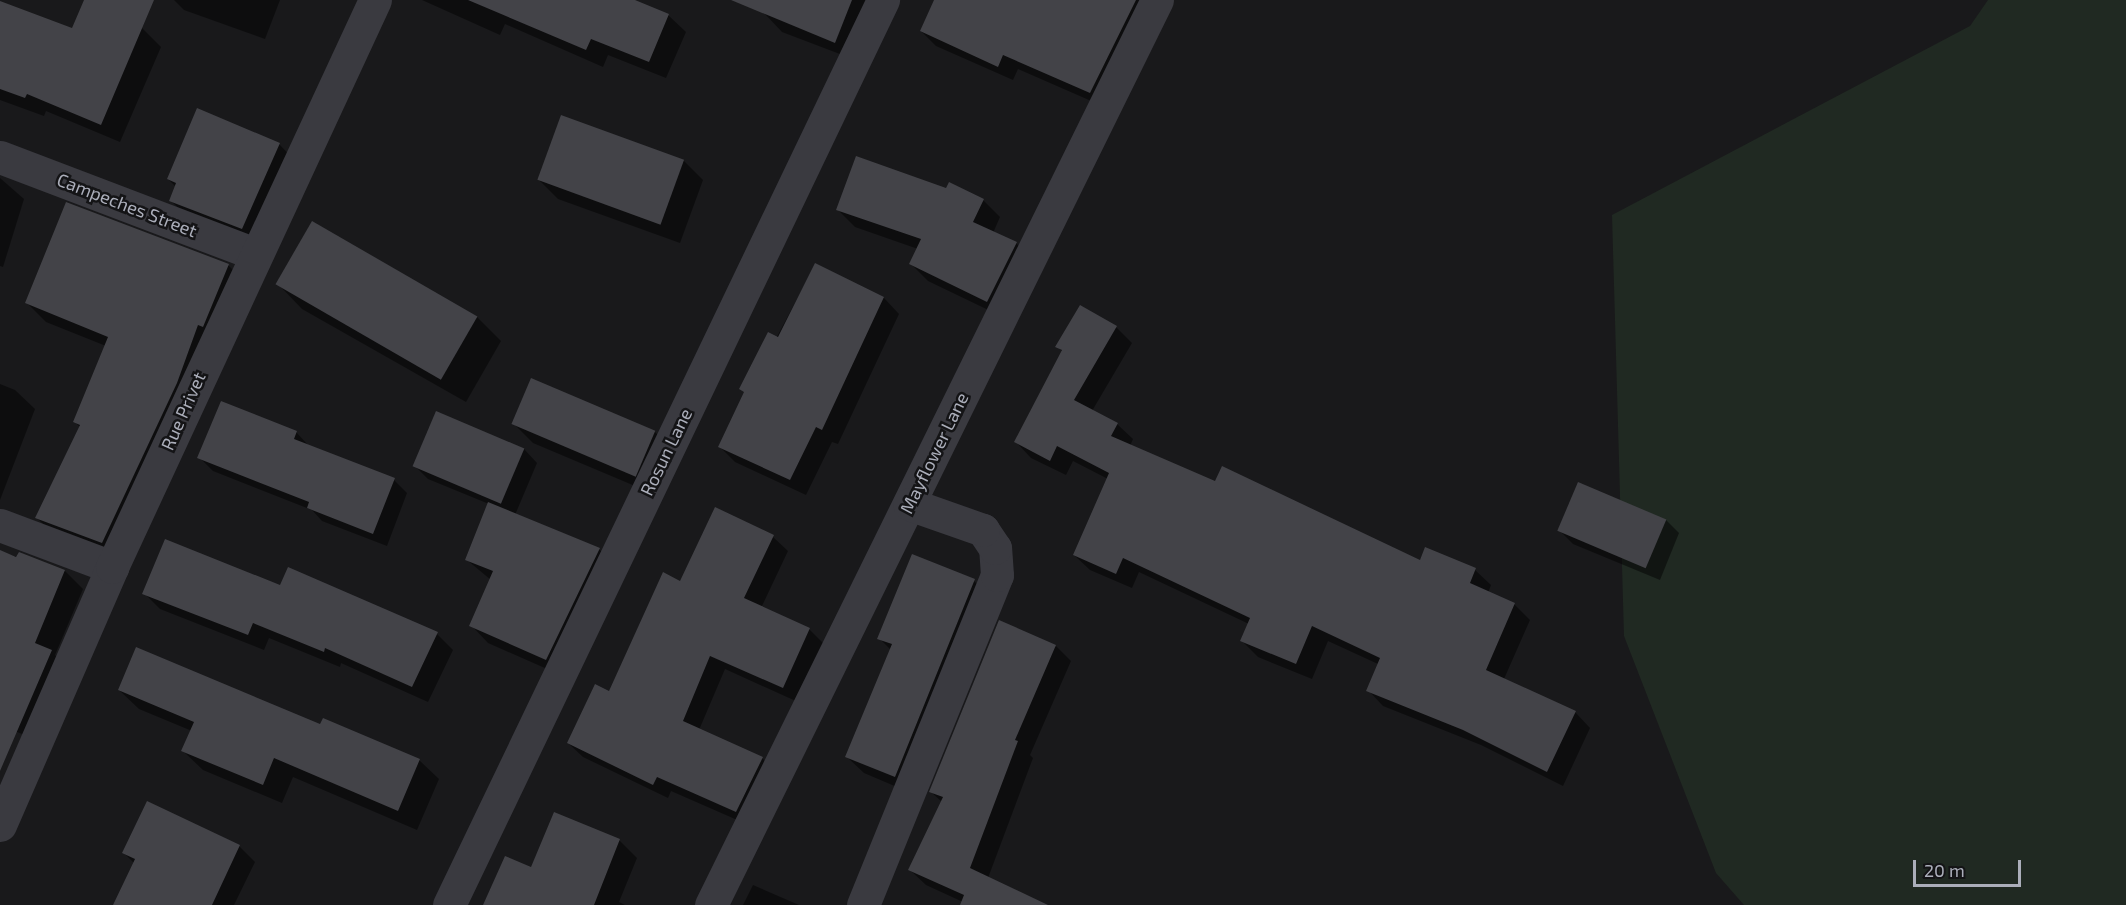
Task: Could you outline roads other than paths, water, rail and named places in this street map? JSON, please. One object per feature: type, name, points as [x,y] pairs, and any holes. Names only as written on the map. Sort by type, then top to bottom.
[{"type":"street","name":"Rue Privet","points":[[0,825],[112,567],[255,254],[375,0]]},
{"type":"street","name":"Rosun Lane","points":[[449,905],[883,0]]},
{"type":"street","name":"Mayflower Lane","points":[[711,905],[1157,0]]},
{"type":"street","name":"Campeches Street","points":[[0,157],[255,254]]},
{"type":"street","points":[[863,905],[998,575],[995,548],[983,530],[909,504]]},
{"type":"street","points":[[0,525],[112,567]]}]
